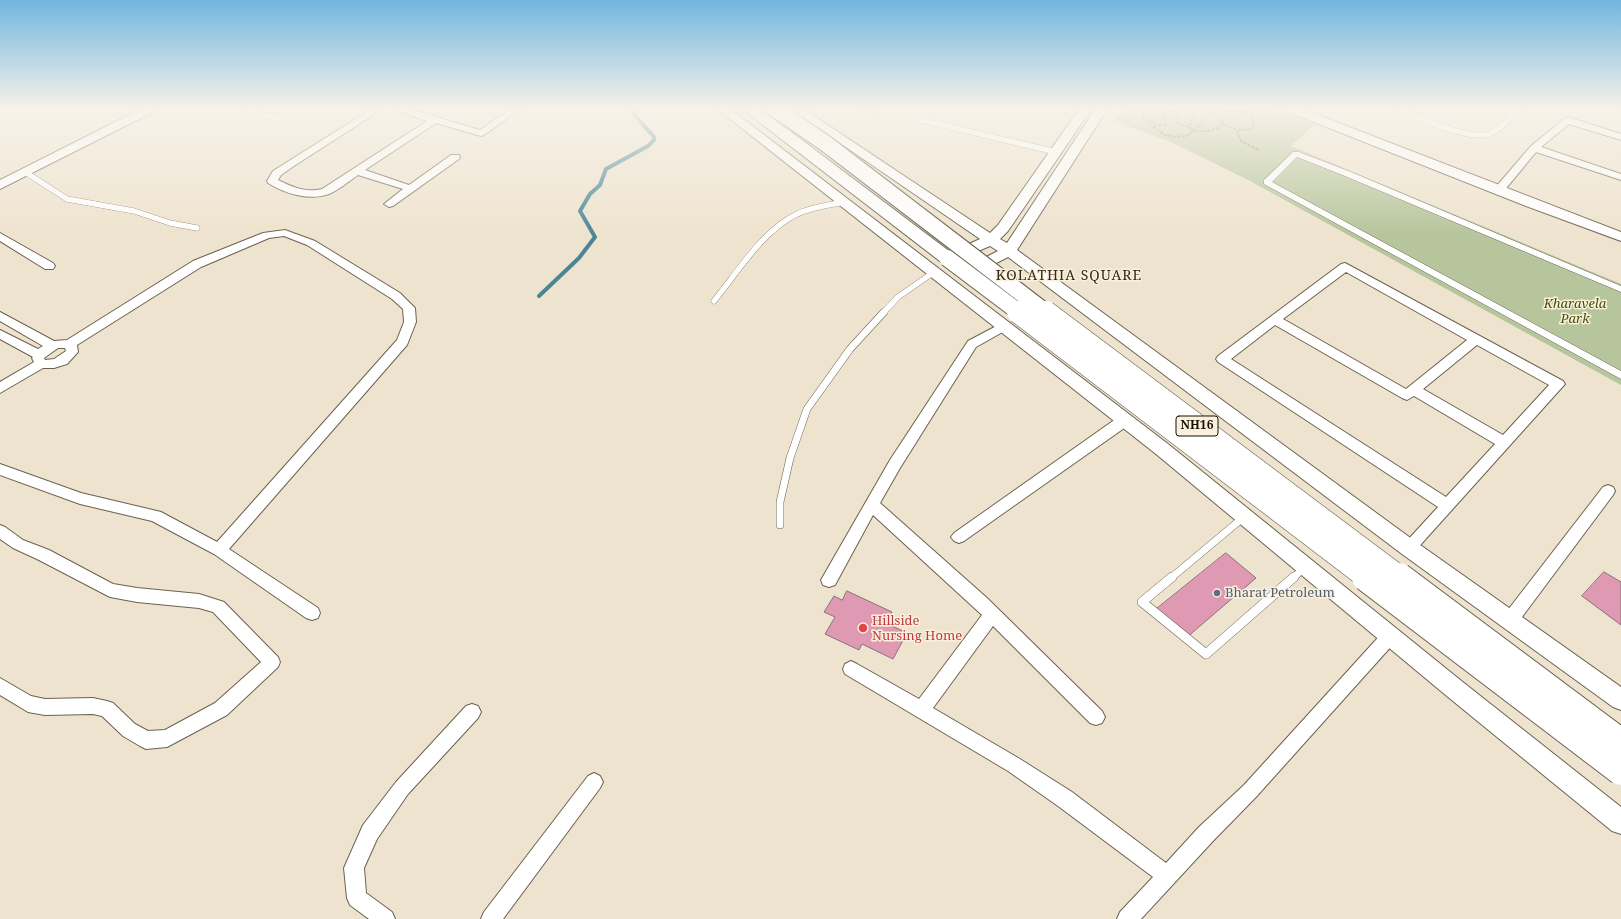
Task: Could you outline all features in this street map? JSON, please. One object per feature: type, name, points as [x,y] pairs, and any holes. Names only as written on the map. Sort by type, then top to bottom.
[{"type":"highway","name":"NH16","points":[[808,151],[1621,771]]},
{"type":"highway","name":"NH16","points":[[834,151],[995,274],[1621,743]]},
{"type":"street","points":[[0,175],[47,151]]},
{"type":"street","points":[[0,185],[67,151]]},
{"type":"street","points":[[312,151],[277,173],[272,181],[304,194],[317,194],[326,191],[387,151]]},
{"type":"street","points":[[778,151],[1125,420],[1621,822]]},
{"type":"street","points":[[858,151],[1009,251],[1409,548],[1621,700]]},
{"type":"street","points":[[936,274],[1009,251],[1074,151]]},
{"type":"street","points":[[1399,151],[1621,237]]},
{"type":"street","points":[[1499,190],[1532,151]]},
{"type":"street","points":[[1543,151],[1621,177]]},
{"type":"street","points":[[936,274],[991,240],[1003,228],[1056,152]]},
{"type":"street","points":[[1621,289],[1348,174],[1296,154],[1266,182],[1621,375]]},
{"type":"street","points":[[389,204],[455,158]]},
{"type":"street","points":[[356,171],[412,189]]},
{"type":"street","points":[[0,316],[53,346],[68,345],[197,264],[268,235],[285,233],[311,243],[396,296],[409,308],[410,322],[403,342],[219,550]]},
{"type":"street","points":[[0,236],[49,266]]},
{"type":"street","points":[[1409,548],[1448,506],[1558,384],[1345,267],[1222,359],[1448,506]]},
{"type":"street","points":[[1274,320],[1407,395],[1476,339]]},
{"type":"street","points":[[829,580],[895,464],[972,344],[1004,326]]},
{"type":"street","points":[[2,335],[20,327]]},
{"type":"street","points":[[2,335],[49,364],[66,358],[72,352],[71,346],[68,345]]},
{"type":"street","points":[[0,388],[40,359],[53,346]]},
{"type":"street","points":[[1414,390],[1505,443]]},
{"type":"street","points":[[959,537],[1125,420]]},
{"type":"street","points":[[0,469],[80,498],[156,516],[219,550],[312,613]]},
{"type":"street","points":[[1510,620],[1608,491]]},
{"type":"street","points":[[872,505],[992,615],[1096,717]]},
{"type":"street","points":[[0,531],[18,544],[44,555],[110,590],[138,595],[199,601],[218,607],[272,662],[221,709],[167,738],[153,740],[146,740],[129,730],[107,709],[93,706],[45,707],[28,704],[0,686]]},
{"type":"street","points":[[921,710],[992,615]]},
{"type":"street","points":[[1128,919],[1206,834],[1250,791],[1390,636]]},
{"type":"street","points":[[851,669],[1021,769],[1066,799],[1168,876]]},
{"type":"street","points":[[385,919],[357,898],[354,868],[370,832],[402,788],[472,712]]},
{"type":"street","points":[[491,919],[594,782]]},
{"type":"lane","points":[[1051,151],[1056,152]]},
{"type":"lane","points":[[25,172],[66,199],[134,211],[170,224],[197,228]]},
{"type":"lane","points":[[714,301],[779,224],[810,209],[845,202]]},
{"type":"lane","points":[[780,525],[780,502],[790,458],[807,409],[850,349],[898,297],[936,274]]},
{"type":"lane","points":[[1244,516],[1142,602],[1206,654],[1306,566]]},
{"type":"green space","name":"Kharavela Park","points":[[1189,151],[1303,151],[1621,284],[1621,385],[1250,181]]},
{"type":"building","points":[[1226,553],[1256,578],[1186,638],[1154,611]]},
{"type":"building","points":[[1604,572],[1621,582],[1621,625],[1582,596]]},
{"type":"building","name":"Hillside Nursing Home","points":[[847,591],[892,612],[886,623],[907,633],[893,659],[862,644],[859,650],[825,634],[835,617],[824,612],[834,596],[842,600]]},
{"type":"waterway","points":[[539,296],[579,258],[595,237],[580,211],[590,194],[600,185],[606,169],[639,151]]},
{"type":"place","name":"Bharat Petroleum","points":[[1217,593]]},
{"type":"place","name":"Hillside Nursing Home","points":[[863,628]]},
{"type":"district","name":"KOLATHIA SQUARE","points":[[1069,276]]}]
